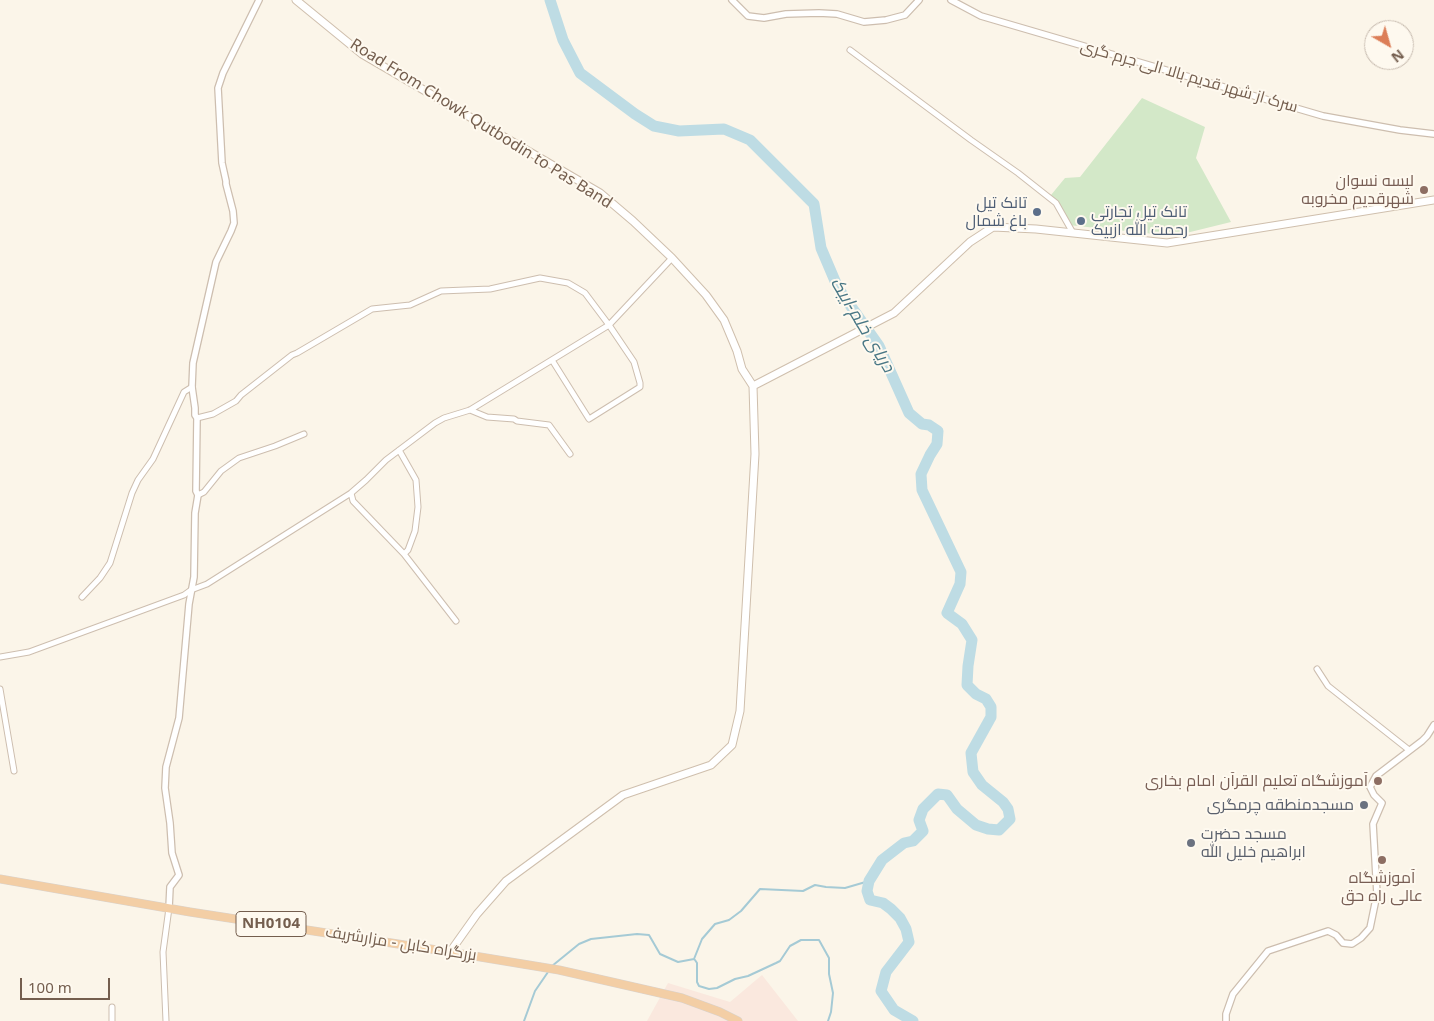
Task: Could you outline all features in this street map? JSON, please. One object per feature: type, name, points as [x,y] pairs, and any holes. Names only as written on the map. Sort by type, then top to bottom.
[{"type":"highway","name":"بزرگراه کابل - مزارشریف","points":[[0,879],[559,970],[682,998],[726,1018],[738,1021]]},
{"type":"main road","name":"Road From Chowk Qutbodin to Pas Band","points":[[296,0],[362,54],[600,193],[672,258],[706,296],[724,320],[737,351],[742,370],[753,386]]},
{"type":"main road","points":[[450,952],[476,914],[506,881],[623,795],[711,765],[732,745],[740,711],[755,454],[753,386],[894,313],[970,242],[993,227],[1036,229],[1167,243],[1434,200]]},
{"type":"street","points":[[166,1021],[163,952],[170,887],[179,875],[172,853],[165,788],[166,767],[179,718],[191,590],[194,577],[195,514],[198,495],[196,490],[197,418],[192,387],[193,363],[216,262],[234,223],[222,163],[218,88],[223,73],[259,0]]},
{"type":"street","points":[[732,0],[748,16],[764,18],[786,14],[819,12],[837,14],[864,22],[886,20],[905,15],[919,0]]},
{"type":"street","name":"سرک از شهر قدیم بالا الی جرم گری","points":[[951,0],[981,16],[1323,116],[1434,134]]},
{"type":"street","points":[[850,50],[1056,203],[1073,233]]},
{"type":"street","points":[[0,657],[29,652],[184,595],[191,590],[208,584],[351,493],[386,460],[435,423],[444,418],[470,410],[609,325],[672,258]]},
{"type":"street","points":[[197,418],[212,414],[236,401],[292,355],[372,309],[410,305],[441,291],[490,289],[540,278],[568,283],[585,293],[634,362],[640,387],[589,419],[552,360]]},
{"type":"street","points":[[82,597],[100,578],[110,563],[132,493],[138,480],[153,459],[184,392],[192,387]]},
{"type":"street","points":[[470,410],[487,417],[549,425],[570,454]]},
{"type":"street","points":[[198,495],[204,492],[221,471],[238,458],[304,434]]},
{"type":"street","points":[[399,450],[416,480],[418,507],[415,531],[408,550],[404,554]]},
{"type":"street","points":[[351,493],[353,501],[404,554],[456,621]]},
{"type":"street","points":[[1317,669],[1328,686],[1409,750]]},
{"type":"street","points":[[0,689],[14,771]]},
{"type":"street","points":[[1226,1021],[1226,1014],[1233,994],[1268,951],[1328,931],[1336,935],[1343,943],[1352,944],[1370,928],[1377,894],[1373,824],[1382,804],[1374,795],[1370,786],[1376,776],[1427,736],[1434,725]]},
{"type":"street","points":[[112,1007],[112,1021]]},
{"type":"shaded area","points":[[762,975],[798,1021],[647,1021],[668,983],[730,1002]]},
{"type":"green space","points":[[1142,98],[1205,127],[1196,158],[1231,222],[1174,236],[1068,225],[1051,195],[1065,178],[1080,177]]},
{"type":"waterway","name":"دریای خلم-ایبک","points":[[550,0],[563,40],[580,73],[654,126],[679,131],[724,129],[750,140],[814,204],[821,248],[838,288],[879,346],[909,413],[922,424],[929,425],[938,431],[937,444],[921,474],[922,490],[961,572],[960,584],[947,613],[962,624],[972,640],[967,685],[976,694],[986,699],[991,707],[991,717],[971,753],[973,772],[982,785],[1003,802],[1008,809],[1010,819],[999,830],[976,825],[957,809],[947,795],[938,794],[923,809],[919,820],[923,831],[913,841],[904,843],[882,860],[869,881],[867,891],[870,900],[883,903],[900,918],[906,929],[909,942],[886,972],[881,991],[894,1010],[913,1021]]},
{"type":"waterway","points":[[552,966],[579,944],[591,939],[637,934],[649,935],[660,954],[678,962],[694,959],[702,939],[715,924],[729,920],[741,911],[760,889],[803,891],[815,885],[845,888],[869,881]]},
{"type":"waterway","points":[[695,960],[697,963],[697,982],[699,986],[709,989],[717,988],[780,961],[790,946],[801,940],[819,940],[829,958],[829,974],[833,993],[828,1021]]},
{"type":"waterway","points":[[524,1021],[535,991],[548,972]]},
{"type":"place","name":"لیسه نسوان شهرقدیم مخروبه","points":[[1424,190]]},
{"type":"place","name":"تانک تیل باغ شمال","points":[[1037,212]]},
{"type":"place","name":"تانک تیل تجارتی رحمت الله ازبیک","points":[[1081,221]]},
{"type":"place","name":"آموزشگاه تعلیم القرآن امام بخاری","points":[[1378,781]]},
{"type":"place","name":"مسجدمنطقه چرمگری","points":[[1364,805]]},
{"type":"place","name":"مسجد حضرت ابراهیم خلیل الله","points":[[1191,843]]},
{"type":"place","name":"آموزشگاه عالی راه حق","points":[[1382,860]]}]
